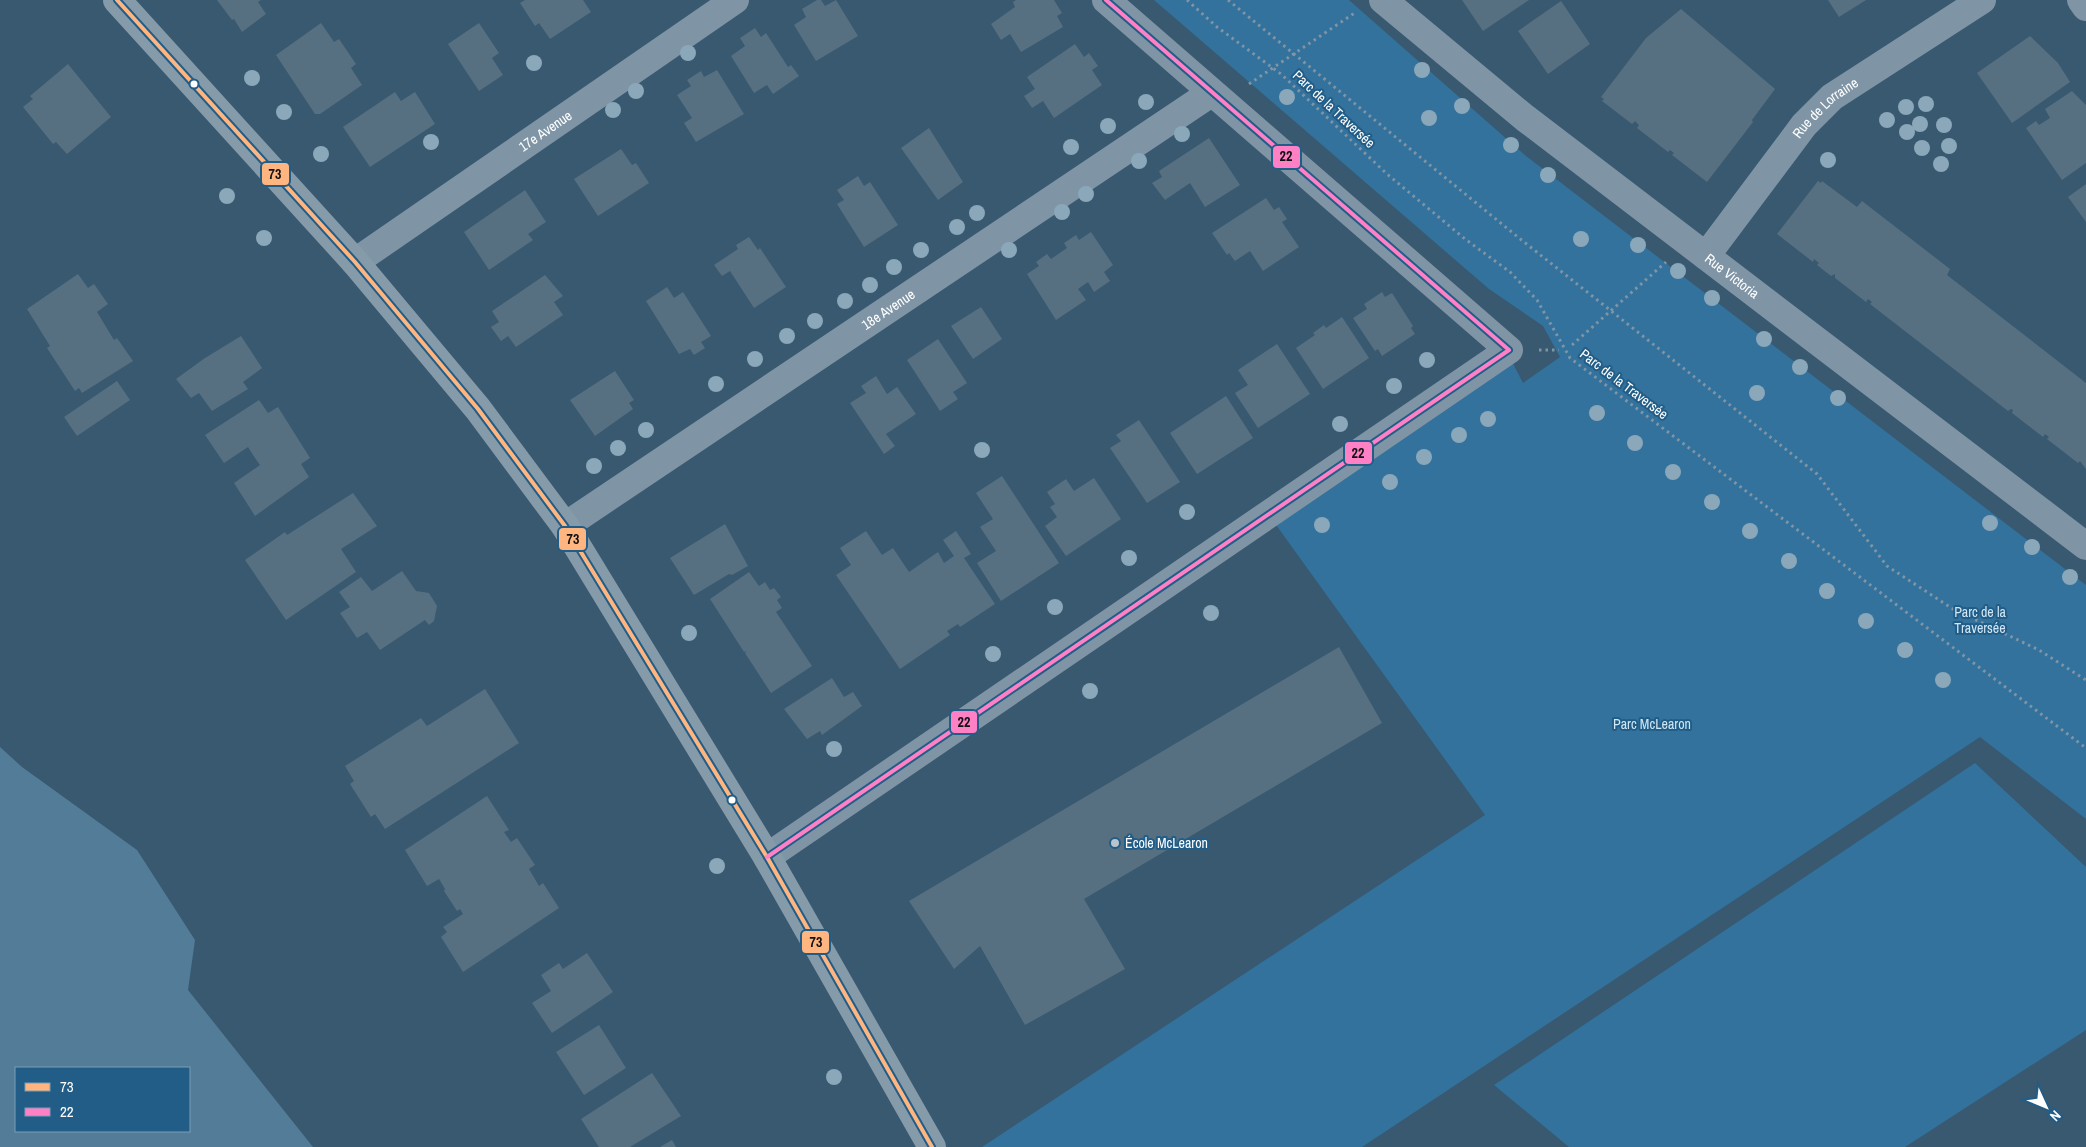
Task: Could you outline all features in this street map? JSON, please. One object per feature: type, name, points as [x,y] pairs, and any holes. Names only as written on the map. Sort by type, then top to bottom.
[{"type":"main road","points":[[117,0],[356,262],[478,408],[565,526],[767,857],[932,1147]]},
{"type":"street","name":"17e Avenue","points":[[356,262],[735,0]]},
{"type":"street","points":[[767,857],[1509,350],[1106,0]]},
{"type":"street","name":"Rue Victoria","points":[[1383,0],[1525,118],[2086,546]]},
{"type":"street","name":"Rue de Lorraine","points":[[1706,256],[1804,125],[1832,97],[1982,0]]},
{"type":"street","points":[[2081,0],[2086,7]]},
{"type":"street","name":"18e Avenue","points":[[565,526],[1217,98]]},
{"type":"path","name":"Parc de la Traversée","points":[[1187,0],[1217,26],[1273,68],[1387,174],[1510,272],[1537,300],[1570,358],[2086,748]]},
{"type":"path","points":[[1228,0],[1817,474],[1887,566],[1953,609],[2039,650],[2086,680]]},
{"type":"path","points":[[1217,98],[1273,68],[1357,11]]},
{"type":"path","points":[[1572,344],[1668,260]]},
{"type":"green space","name":"Parc McLearon","points":[[1154,0],[1349,0],[1526,156],[2086,585],[2086,819],[1980,737],[1362,1147],[982,1147],[1485,815],[1269,515],[1507,352],[1523,383],[1560,357],[1543,326],[1489,289]]},
{"type":"green space","points":[[1975,763],[2086,867],[2086,1030],[1905,1147],[1569,1147],[1494,1085]]},
{"type":"shaded area","points":[[0,747],[22,767],[137,850],[195,940],[188,990],[313,1147],[0,1147]]},
{"type":"building","points":[[217,0],[261,0],[258,2],[266,14],[242,32],[234,19],[232,20]]},
{"type":"building","points":[[525,0],[583,0],[591,12],[550,39],[539,23],[535,26],[520,3]]},
{"type":"building","points":[[817,0],[821,0],[825,6],[836,0],[858,36],[816,61],[794,25],[806,17],[802,9]]},
{"type":"building","points":[[1016,0],[1054,0],[1062,13],[1057,16],[1063,27],[1021,52],[1010,34],[1001,40],[991,24],[1015,7],[1013,2]]},
{"type":"building","points":[[1462,0],[1529,0],[1483,31]]},
{"type":"building","points":[[1828,0],[1866,0],[1839,17]]},
{"type":"building","points":[[1561,1],[1590,44],[1548,74],[1518,31]]},
{"type":"building","points":[[1681,9],[1775,89],[1752,120],[1753,122],[1707,182],[1672,155],[1674,153],[1670,150],[1668,152],[1637,128],[1639,125],[1635,121],[1632,124],[1602,101],[1604,99],[1601,97],[1646,38]]},
{"type":"building","points":[[321,23],[334,42],[339,39],[356,64],[351,68],[362,85],[320,114],[315,114],[276,55]]},
{"type":"building","points":[[479,23],[499,53],[492,58],[503,75],[479,91],[448,44]]},
{"type":"building","points":[[755,28],[761,37],[766,33],[788,67],[791,65],[799,76],[773,94],[767,85],[754,93],[731,56],[745,46],[740,38]]},
{"type":"building","points":[[2030,36],[2058,63],[2070,82],[2012,123],[1977,73]]},
{"type":"building","points":[[1075,44],[1084,57],[1089,53],[1098,66],[1092,70],[1102,85],[1054,118],[1043,101],[1032,108],[1024,96],[1035,89],[1027,77]]},
{"type":"building","points":[[68,64],[111,117],[67,154],[56,142],[53,144],[23,107],[33,99],[30,96]]},
{"type":"building","points":[[717,70],[744,114],[696,142],[684,123],[692,118],[677,95],[691,86],[687,80],[701,71],[704,77]]},
{"type":"building","points":[[2072,91],[2086,105],[2086,163],[2062,180],[2026,128],[2036,121],[2039,125],[2050,118],[2045,109]]},
{"type":"building","points":[[395,92],[401,101],[415,92],[435,124],[370,167],[343,127]]},
{"type":"building","points":[[929,128],[963,182],[938,200],[901,148]]},
{"type":"building","points":[[1209,138],[1240,185],[1205,207],[1190,183],[1165,200],[1152,183],[1162,177],[1159,171]]},
{"type":"building","points":[[621,149],[632,165],[636,163],[649,183],[598,216],[574,179]]},
{"type":"building","points":[[858,176],[864,186],[870,182],[898,225],[864,247],[837,204],[844,200],[837,190]]},
{"type":"building","points":[[1818,181],[1821,183],[1822,181],[1857,207],[1862,201],[1950,269],[1947,275],[2086,383],[2086,469],[2080,461],[2078,463],[2047,439],[2049,437],[2045,434],[2043,437],[2012,413],[2013,410],[2008,411],[1870,304],[1872,302],[1868,299],[1866,302],[1835,278],[1835,274],[1831,276],[1817,265],[1819,263],[1814,259],[1813,262],[1777,234]]},
{"type":"building","points":[[2086,184],[2086,222],[2068,197]]},
{"type":"building","points":[[525,190],[546,222],[528,234],[533,240],[489,270],[464,232]]},
{"type":"building","points":[[1266,198],[1274,210],[1279,207],[1287,219],[1282,222],[1299,247],[1263,271],[1250,251],[1235,261],[1229,253],[1227,255],[1212,233]]},
{"type":"building","points":[[1091,232],[1113,265],[1104,272],[1110,281],[1094,292],[1088,282],[1078,289],[1086,300],[1056,320],[1027,274],[1039,266],[1036,262],[1047,254],[1051,259],[1067,248],[1064,243],[1076,235],[1079,240]]},
{"type":"building","points":[[749,237],[758,250],[760,248],[786,287],[754,308],[730,271],[722,276],[714,265],[738,249],[736,245]]},
{"type":"building","points":[[78,274],[88,288],[94,284],[108,304],[97,312],[114,340],[117,338],[133,361],[82,393],[79,388],[75,391],[47,348],[50,346],[27,309]]},
{"type":"building","points":[[545,275],[563,296],[554,302],[563,315],[516,347],[508,336],[501,341],[491,327],[499,322],[492,311]]},
{"type":"building","points":[[667,287],[674,298],[683,292],[711,336],[701,342],[705,348],[694,355],[690,349],[679,354],[646,301]]},
{"type":"building","points":[[1382,292],[1385,297],[1392,293],[1413,326],[1411,328],[1415,334],[1382,356],[1378,349],[1375,351],[1353,318],[1367,309],[1364,304]]},
{"type":"building","points":[[981,307],[1002,339],[973,359],[951,326]]},
{"type":"building","points":[[1342,317],[1369,358],[1323,389],[1296,348],[1315,335],[1313,333],[1324,325],[1326,328]]},
{"type":"building","points":[[241,336],[262,368],[243,382],[248,389],[212,411],[199,393],[191,398],[176,379],[205,358]]},
{"type":"building","points":[[938,339],[967,383],[953,392],[958,399],[940,411],[907,360]]},
{"type":"building","points":[[1277,344],[1310,394],[1258,428],[1235,393],[1248,385],[1238,370]]},
{"type":"building","points":[[615,371],[634,400],[629,403],[633,409],[595,436],[570,400]]},
{"type":"building","points":[[876,376],[887,394],[897,387],[916,414],[886,434],[895,446],[884,454],[850,403],[866,393],[861,386]]},
{"type":"building","points":[[117,381],[130,400],[77,436],[64,417]]},
{"type":"building","points":[[1226,396],[1253,438],[1197,474],[1170,433]]},
{"type":"building","points":[[259,400],[268,413],[278,407],[310,458],[301,464],[309,477],[255,516],[234,483],[260,465],[248,447],[224,463],[205,435]]},
{"type":"building","points":[[1139,420],[1180,482],[1147,503],[1110,448],[1121,441],[1116,435]]},
{"type":"building","points":[[1002,476],[1059,563],[1001,601],[977,563],[996,551],[980,527],[993,519],[976,493]]},
{"type":"building","points":[[1094,478],[1121,519],[1066,556],[1045,526],[1057,517],[1050,507],[1055,504],[1047,492],[1066,479],[1074,491]]},
{"type":"building","points":[[353,493],[377,526],[341,549],[356,572],[286,620],[245,560],[285,532],[287,535]]},
{"type":"building","points":[[725,524],[748,566],[732,575],[729,574],[694,595],[670,558]]},
{"type":"building","points":[[866,531],[882,555],[893,548],[909,572],[938,552],[944,563],[954,556],[943,540],[956,531],[971,554],[964,558],[995,604],[960,627],[958,624],[947,631],[950,635],[900,669],[836,575],[851,565],[840,548]]},
{"type":"building","points":[[402,571],[416,591],[429,593],[437,606],[434,621],[429,625],[425,620],[380,650],[367,632],[357,638],[340,613],[350,607],[339,592],[361,577],[372,591]]},
{"type":"building","points":[[749,572],[759,586],[765,582],[770,590],[774,588],[781,597],[777,600],[782,608],[776,612],[812,666],[771,693],[745,653],[747,651],[744,652],[710,599]]},
{"type":"building","points":[[1339,647],[1382,723],[1084,899],[1125,969],[1025,1025],[980,946],[954,969],[909,901]]},
{"type":"building","points":[[832,678],[844,697],[853,692],[862,706],[822,735],[820,731],[807,739],[784,709]]},
{"type":"building","points":[[485,689],[519,743],[385,829],[375,814],[371,817],[350,784],[354,781],[345,766],[421,718],[427,726]]},
{"type":"building","points":[[487,796],[509,830],[504,832],[511,842],[517,838],[535,865],[529,869],[539,886],[543,883],[559,908],[463,972],[441,937],[447,932],[443,927],[463,914],[460,909],[457,911],[444,891],[445,889],[439,879],[427,886],[405,850]]},
{"type":"building","points":[[587,953],[613,992],[552,1033],[532,1003],[551,991],[541,975],[559,963],[563,969]]},
{"type":"building","points":[[599,1025],[626,1068],[584,1095],[556,1052]]},
{"type":"building","points":[[652,1073],[681,1116],[630,1147],[599,1147],[581,1119]]},
{"type":"building","points":[[672,1140],[676,1147],[660,1147]]},
{"type":"transit line","name":"73","points":[[117,0],[355,262],[478,409],[565,526],[767,857],[932,1147]]},
{"type":"transit line","name":"22","points":[[767,857],[1509,350],[1106,0]]},
{"type":"place","name":"École McLearon","points":[[1115,843]]}]
